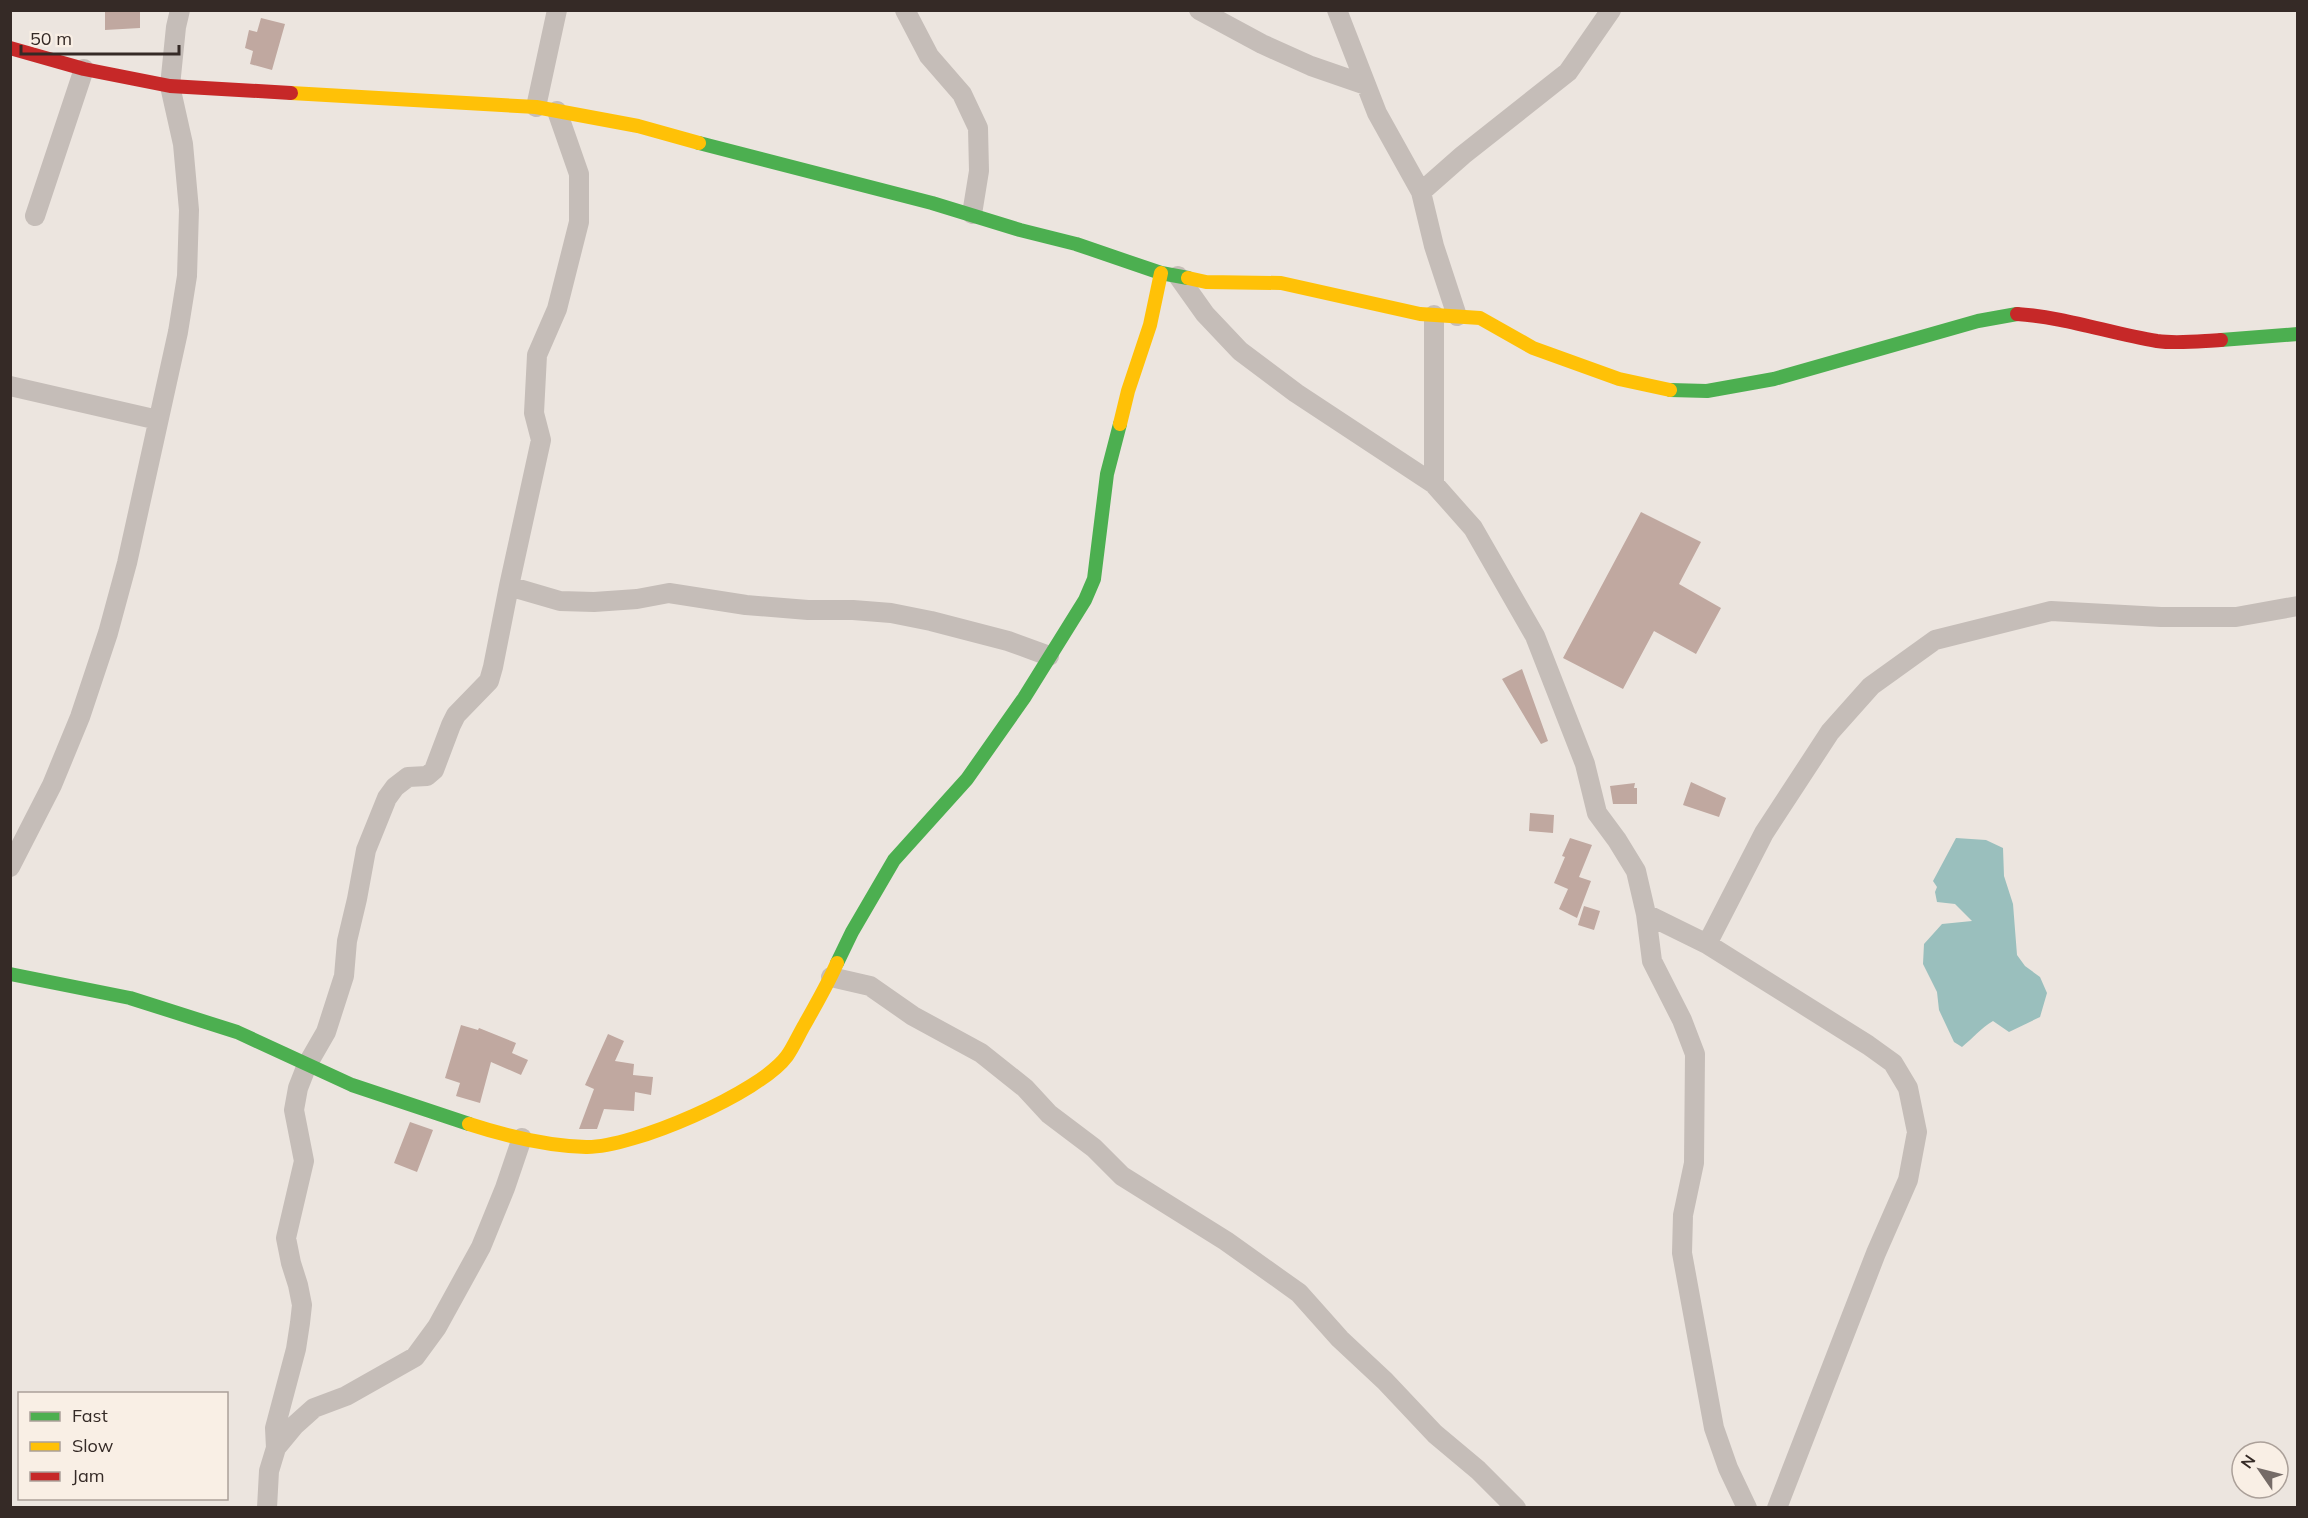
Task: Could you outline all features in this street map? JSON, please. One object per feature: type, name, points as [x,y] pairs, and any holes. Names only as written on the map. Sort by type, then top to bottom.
[{"type":"street","points":[[10,867],[52,785],[95,675],[127,563],[178,332],[187,276],[189,210],[183,144],[170,86],[180,10]]},
{"type":"street","points":[[536,107],[557,10]]},
{"type":"street","points":[[905,10],[929,56],[962,94],[978,128],[979,171],[972,214]]},
{"type":"street","points":[[1199,10],[1262,44],[1311,66],[1366,84]]},
{"type":"street","points":[[1337,10],[1377,113],[1420,192],[1434,246],[1457,316]]},
{"type":"street","points":[[1420,192],[1568,72],[1611,10]]},
{"type":"street","points":[[10,48],[84,69],[170,86],[536,107],[638,126],[972,214],[1169,274],[1206,282],[1281,283],[1420,314],[1480,318],[1533,348],[1619,379],[1662,390],[1707,391],[1774,379],[1967,324],[2013,314],[2047,316],[2158,341],[2190,342],[2298,334]]},
{"type":"street","points":[[35,216],[84,69]]},
{"type":"street","points":[[267,1508],[269,1471],[276,1448],[275,1428],[296,1349],[302,1305],[286,1238],[304,1161],[298,1140],[294,1110],[298,1088],[326,1032],[344,976],[347,941],[366,850],[387,798],[395,787],[408,777],[427,776],[434,770],[456,715],[489,681],[493,667],[508,586],[541,441],[534,412],[537,356],[557,309],[579,222],[579,174],[557,111]]},
{"type":"street","points":[[1169,274],[1240,351],[1296,393],[1434,484],[1473,528],[1535,636],[1585,764],[1597,813],[1636,871],[1646,914],[1652,961],[1682,1020],[1695,1054],[1694,1163],[1683,1215],[1682,1253],[1714,1428],[1728,1468],[1747,1508]]},
{"type":"street","points":[[10,974],[140,1001],[237,1032],[308,1065],[397,1101],[495,1132],[522,1138],[587,1147],[624,1142],[720,1104],[769,1074],[788,1056],[831,977],[852,932],[894,860],[967,779],[1024,698],[1085,600],[1094,579],[1107,474],[1128,391],[1169,274]]},
{"type":"street","points":[[1434,315],[1434,484]]},
{"type":"street","points":[[10,386],[158,420]]},
{"type":"street","points":[[508,586],[560,601],[594,602],[669,594],[808,610],[853,610],[891,614],[932,621],[1008,641],[1049,656]]},
{"type":"street","points":[[1707,944],[1764,833],[1830,732],[1871,686],[1935,640],[2051,611],[2151,617],[2236,617],[2298,606]]},
{"type":"street","points":[[1646,914],[1707,944],[1851,1034],[1893,1063],[1908,1088],[1917,1132],[1908,1180],[1872,1263],[1777,1508]]},
{"type":"street","points":[[831,977],[870,986],[913,1016],[981,1053],[1025,1088],[1049,1114],[1094,1148],[1122,1176],[1226,1241],[1299,1293],[1340,1339],[1385,1381],[1435,1434],[1478,1470],[1516,1508]]},
{"type":"street","points":[[276,1448],[295,1425],[314,1408],[346,1396],[415,1357],[437,1327],[481,1247],[506,1188],[522,1138]]},
{"type":"water","points":[[1956,838],[1986,840],[2003,848],[2004,876],[2013,904],[2017,955],[2025,966],[2040,977],[2047,993],[2040,1017],[2009,1032],[1993,1021],[1962,1047],[1954,1042],[1939,1010],[1937,992],[1923,964],[1924,944],[1942,924],[1972,921],[1955,904],[1937,902],[1935,892],[1937,887],[1933,881]]},
{"type":"building","points":[[105,10],[140,10],[140,28],[105,30]]},
{"type":"building","points":[[261,18],[285,24],[272,70],[250,64],[253,51],[245,48],[249,30],[257,32]]},
{"type":"building","points":[[1641,512],[1701,542],[1679,584],[1721,608],[1696,654],[1654,631],[1623,689],[1563,658]]},
{"type":"building","points":[[1522,669],[1548,741],[1541,744],[1502,679]]},
{"type":"building","points":[[1691,782],[1726,798],[1719,817],[1683,805]]},
{"type":"building","points":[[1635,783],[1637,804],[1613,804],[1610,786]]},
{"type":"building","points":[[1530,813],[1554,815],[1553,833],[1529,831]]},
{"type":"building","points":[[1570,838],[1592,845],[1579,877],[1591,881],[1577,918],[1559,909],[1568,889],[1554,883]]},
{"type":"building","points":[[1584,906],[1600,911],[1594,930],[1578,925]]},
{"type":"building","points":[[461,1025],[478,1030],[479,1028],[516,1043],[512,1053],[528,1060],[521,1075],[491,1062],[480,1103],[456,1096],[460,1083],[445,1078]]},
{"type":"building","points":[[608,1034],[624,1041],[615,1061],[634,1064],[633,1075],[653,1077],[651,1095],[635,1092],[634,1111],[604,1109],[597,1129],[579,1129],[594,1089],[585,1085]]},
{"type":"building","points":[[410,1122],[433,1130],[417,1172],[394,1163]]},
{"type":"traffic: fast","points":[[699,143],[932,203],[1020,230],[1076,244],[1161,273],[1188,278]]},
{"type":"traffic: fast","points":[[1670,390],[1707,391],[1774,379],[1978,321],[2017,314]]},
{"type":"traffic: fast","points":[[2221,340],[2298,334]]},
{"type":"traffic: fast","points":[[837,963],[852,932],[894,860],[967,779],[1024,698],[1085,600],[1094,579],[1107,474],[1120,424]]},
{"type":"traffic: fast","points":[[10,974],[130,998],[237,1032],[352,1085],[469,1124]]},
{"type":"traffic: slow","points":[[291,93],[536,107],[638,126],[699,143]]},
{"type":"traffic: slow","points":[[1120,424],[1128,391],[1150,325],[1161,273]]},
{"type":"traffic: slow","points":[[1188,278],[1206,282],[1281,283],[1420,314],[1480,318],[1533,348],[1619,379],[1670,390]]},
{"type":"traffic: slow","points":[[469,1124],[527,1140],[586,1147],[607,1145],[633,1138],[694,1116],[751,1086],[772,1071],[787,1056],[837,963]]},
{"type":"traffic: jam","points":[[10,48],[84,69],[170,86],[291,93]]},
{"type":"traffic: jam","points":[[2017,314],[2052,318],[2157,341],[2221,340]]}]
